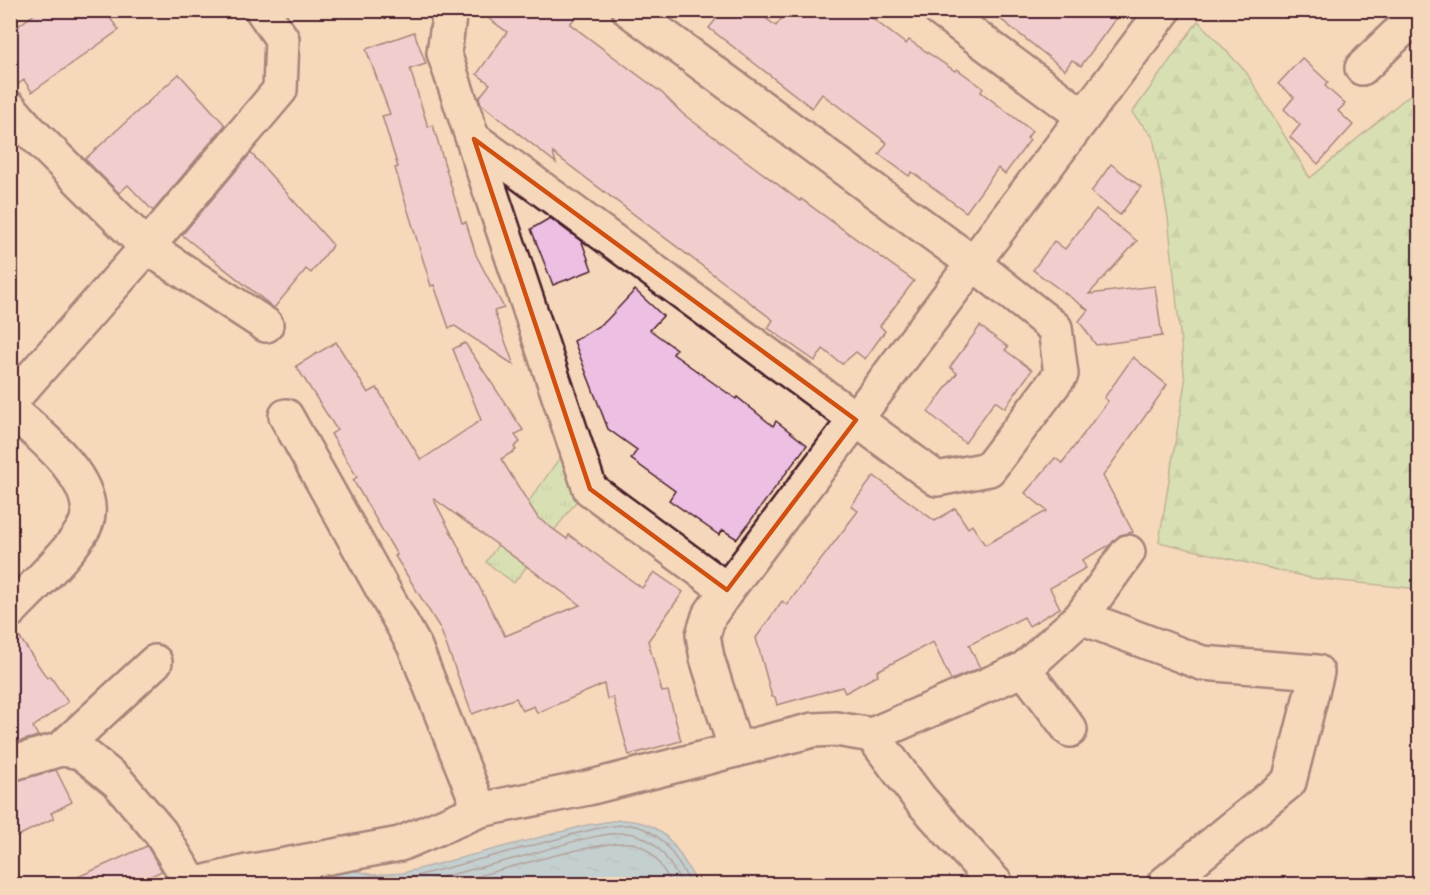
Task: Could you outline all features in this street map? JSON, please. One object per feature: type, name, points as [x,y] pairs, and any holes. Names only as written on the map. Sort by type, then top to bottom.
[{"type":"street","points":[[10,402],[147,247],[280,90],[282,39],[262,10]]},
{"type":"street","points":[[450,10],[444,53],[591,489],[727,590]]},
{"type":"street","points":[[474,139],[937,479],[989,469],[1061,374],[1055,328],[973,263],[629,10]]},
{"type":"street","points":[[940,10],[1083,116]]},
{"type":"street","points":[[736,750],[707,658],[703,635],[709,616],[1164,10]]},
{"type":"street","points":[[1362,68],[1419,12]]},
{"type":"street","points":[[10,108],[29,130],[147,247],[266,325]]},
{"type":"street","points":[[10,409],[65,460],[88,497],[86,522],[70,546],[10,611]]},
{"type":"street","points":[[286,416],[415,647],[480,810]]},
{"type":"street","points":[[197,885],[247,872],[400,844],[480,810],[588,788],[813,730],[836,729],[872,735],[1024,669],[1081,617],[1128,552]]},
{"type":"street","points":[[1081,617],[1202,663],[1317,672],[1289,782],[1164,885]]},
{"type":"street","points":[[61,749],[155,662]]},
{"type":"street","points":[[1024,669],[1071,730]]},
{"type":"street","points":[[872,735],[920,799],[996,885]]},
{"type":"street","points":[[10,764],[61,749],[81,752],[118,782],[160,832],[192,885]]},
{"type":"highlighted area","points":[[474,139],[856,420],[727,590],[590,489]]},
{"type":"green space","points":[[1198,21],[1246,72],[1310,178],[1419,87],[1419,589],[1311,578],[1159,542],[1185,382],[1168,217],[1153,137],[1132,113]]},
{"type":"green space","points":[[561,456],[579,498],[514,583],[486,562]]},
{"type":"water","points":[[619,820],[635,821],[659,831],[676,848],[698,884],[303,884],[336,872],[358,871],[373,875],[403,873],[587,825]]},
{"type":"building","points":[[40,10],[104,10],[119,30],[32,92],[24,80],[10,90],[10,32]]},
{"type":"building","points":[[477,10],[580,11],[570,24],[662,93],[683,114],[800,201],[801,199],[914,281],[880,326],[885,331],[865,359],[856,352],[842,364],[823,349],[815,361],[768,328],[773,320],[553,153],[556,163],[481,104],[479,98],[490,84],[477,74],[507,32]]},
{"type":"building","points":[[723,10],[755,10],[776,26],[788,10],[861,10],[906,44],[909,40],[983,88],[981,92],[1032,131],[1027,138],[1030,140],[1005,174],[998,168],[966,212],[912,172],[909,176],[879,154],[887,143],[822,94],[812,108],[709,28]]},
{"type":"building","points":[[989,10],[1122,10],[1081,66],[1072,60],[1065,70]]},
{"type":"building","points":[[414,32],[426,64],[410,69],[428,127],[433,125],[462,223],[466,222],[476,255],[504,308],[494,311],[514,365],[455,326],[449,328],[434,285],[431,286],[395,168],[398,167],[382,116],[390,114],[366,49]]},
{"type":"building","points":[[1302,58],[1328,82],[1325,86],[1345,104],[1338,111],[1353,125],[1318,164],[1290,137],[1300,125],[1284,109],[1294,97],[1278,84]]},
{"type":"building","points":[[179,74],[225,125],[153,211],[128,185],[119,193],[85,159]]},
{"type":"building","points":[[251,153],[333,245],[311,273],[306,269],[274,308],[182,235]]},
{"type":"building","points":[[1111,164],[1141,187],[1120,215],[1091,192]]},
{"type":"building","points":[[1096,209],[1137,241],[1089,294],[1155,286],[1162,336],[1096,345],[1079,321],[1088,310],[1033,270],[1054,241],[1065,249]]},
{"type":"building","points":[[550,218],[582,242],[592,270],[553,285],[531,229]]},
{"type":"building","points":[[635,290],[663,316],[650,330],[676,349],[673,354],[736,399],[737,397],[773,426],[776,421],[807,445],[737,539],[723,530],[719,535],[669,500],[675,491],[631,459],[637,450],[608,429],[574,341],[605,322]]},
{"type":"building","points":[[980,326],[1008,347],[1005,350],[1032,370],[1005,408],[995,401],[965,443],[928,412],[957,373],[950,367]]},
{"type":"building","points":[[336,342],[368,393],[377,388],[421,460],[481,420],[453,349],[465,343],[523,430],[515,435],[520,442],[514,447],[516,450],[501,459],[538,518],[567,539],[569,535],[642,588],[654,572],[683,592],[648,641],[662,692],[668,691],[681,741],[629,755],[613,697],[607,699],[604,684],[537,713],[534,706],[522,711],[516,698],[472,714],[440,628],[395,556],[397,555],[353,480],[357,477],[331,434],[337,430],[296,366]],"holes":[[[433,498],[580,605],[505,636]]]},
{"type":"building","points":[[1133,357],[1167,385],[1103,476],[1133,532],[1120,535],[1110,545],[1082,560],[1086,568],[1050,588],[1060,608],[1029,626],[1024,617],[969,645],[980,668],[951,680],[933,642],[877,671],[878,675],[845,693],[842,687],[777,705],[775,697],[772,697],[756,638],[782,601],[787,605],[858,511],[851,506],[874,476],[935,521],[955,508],[968,528],[972,525],[985,545],[1047,511],[1025,493],[1055,458],[1062,463],[1108,401],[1104,398]]},
{"type":"building","points":[[10,629],[14,629],[47,678],[50,676],[68,702],[33,727],[38,736],[10,744]]},
{"type":"building","points":[[56,770],[72,802],[51,813],[54,818],[10,840],[10,782]]},
{"type":"building","points":[[147,846],[162,871],[131,885],[60,885]]}]
